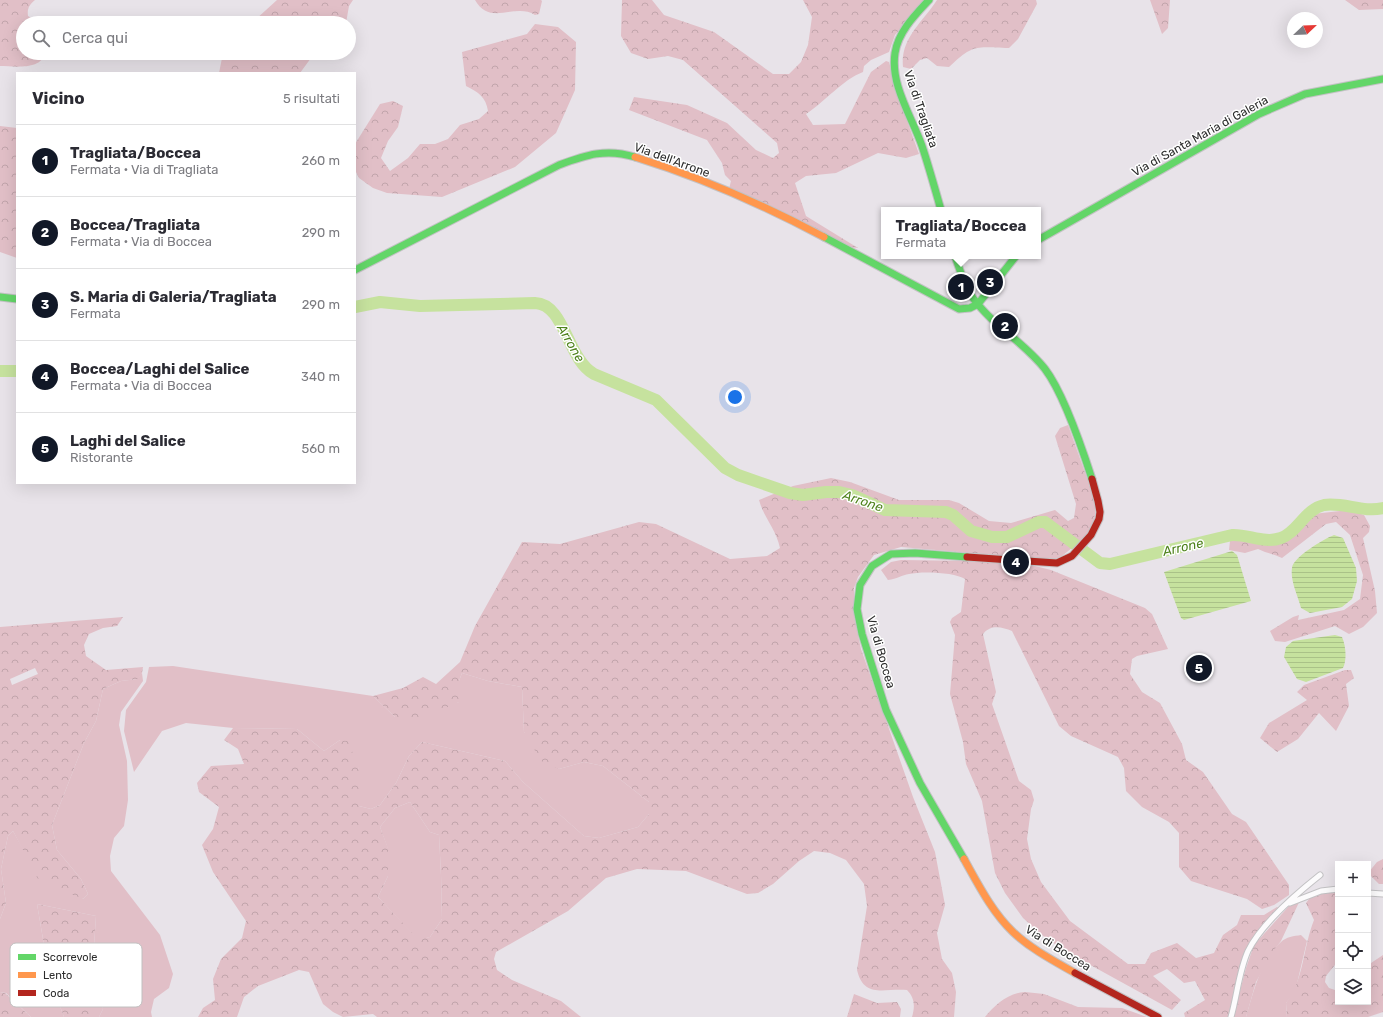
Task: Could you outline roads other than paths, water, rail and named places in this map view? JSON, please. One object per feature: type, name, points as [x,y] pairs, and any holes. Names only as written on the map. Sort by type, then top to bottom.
[{"type":"street","name":"Via di Tragliata","points":[[928,0],[902,34],[895,52],[895,68],[900,88],[923,148],[940,207]]},
{"type":"street","name":"Via di Santa Maria di Galeria","points":[[1041,238],[1259,114],[1305,94],[1383,79]]},
{"type":"street","name":"Via dell'Arrone","points":[[356,269],[559,165],[587,154],[610,153],[632,156],[665,166],[784,216],[954,308],[967,309],[978,304]]},
{"type":"street","points":[[956,259],[966,286],[978,304],[1014,259]]},
{"type":"street","points":[[0,297],[16,299]]},
{"type":"street","name":"Via di Boccea","points":[[978,304],[1040,363],[1056,389],[1085,461],[1099,505],[1098,523],[1090,539],[1066,560],[1055,564],[915,553],[891,554],[875,564],[863,578],[858,598],[859,624],[886,710],[902,745],[920,783],[992,908],[1013,932],[1030,946],[1114,995],[1158,1017]]},
{"type":"street","points":[[1231,1017],[1248,951],[1264,929],[1289,903],[1320,875]]},
{"type":"street","points":[[1289,903],[1322,891],[1335,889]]},
{"type":"street","points":[[1371,893],[1383,894]]},
{"type":"waterway","name":"Arrone","points":[[356,307],[380,302],[420,306],[535,303],[545,306],[553,312],[560,322],[578,357],[585,367],[594,374],[656,400],[725,468],[738,475],[790,493],[803,495],[839,492],[852,495],[885,510],[946,512],[953,515],[971,531],[992,537],[1007,537],[1039,522],[1045,522],[1100,563],[1110,564],[1232,535],[1275,540],[1287,535],[1312,511],[1317,507],[1324,505],[1331,504],[1368,509],[1383,508]]},
{"type":"waterway","name":"Arrone","points":[[0,371],[16,371]]},
{"type":"place","name":"S. Maria di Galeria/Tragliata","points":[[990,282]]},
{"type":"place","name":"Tragliata/Boccea","points":[[961,287]]},
{"type":"place","name":"Boccea/Tragliata","points":[[1005,326]]},
{"type":"place","name":"Boccea/Laghi del Salice","points":[[1016,562]]},
{"type":"place","name":"Laghi del Salice","points":[[1199,668]]}]
